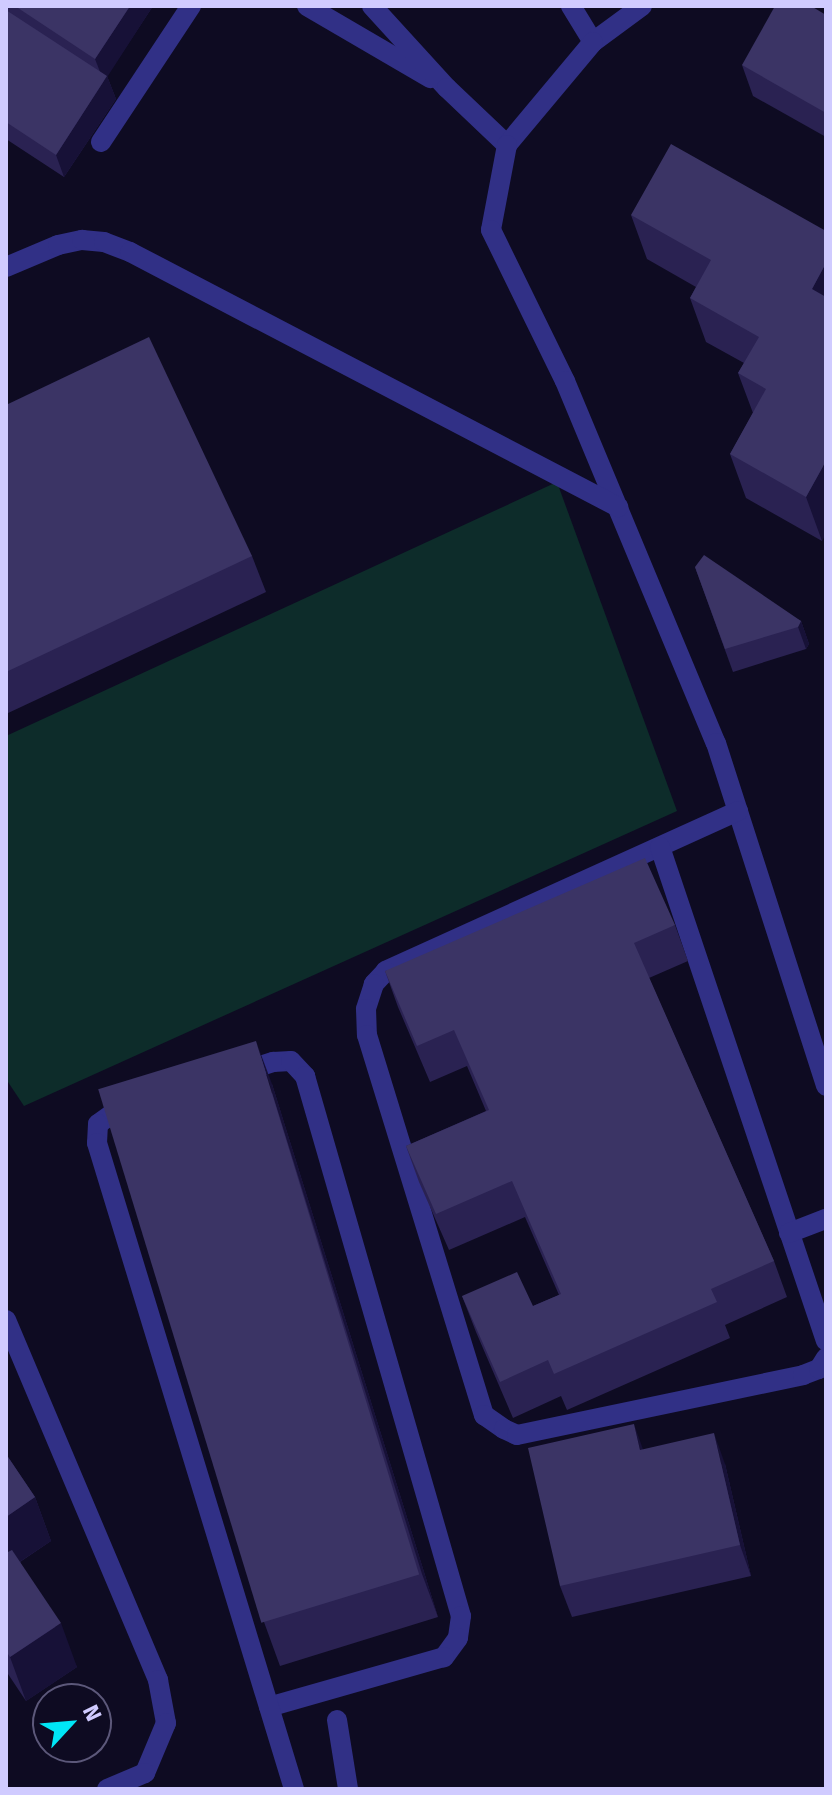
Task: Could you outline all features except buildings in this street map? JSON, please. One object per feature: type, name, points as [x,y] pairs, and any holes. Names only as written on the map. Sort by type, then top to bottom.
[{"type":"street","points":[[101,142],[191,6]]},
{"type":"street","points":[[307,6],[447,88]]},
{"type":"street","points":[[372,6],[447,88],[507,145]]},
{"type":"street","points":[[571,6],[593,42]]},
{"type":"street","points":[[642,6],[593,42],[507,145],[491,230],[565,381],[716,743],[826,1086]]},
{"type":"street","points":[[6,267],[58,245],[82,240],[104,242],[130,252],[618,507]]},
{"type":"street","points":[[738,811],[386,971],[374,984],[366,1009],[367,1035],[484,1415],[517,1435],[803,1375],[819,1369],[826,1358]]},
{"type":"street","points":[[660,847],[826,1341]]},
{"type":"street","points":[[216,1080],[273,1062],[291,1061],[305,1076],[461,1616],[458,1638],[444,1657],[269,1707]]},
{"type":"street","points":[[145,1102],[116,1111],[98,1124],[97,1143],[294,1789]]},
{"type":"street","points":[[789,1233],[826,1219]]},
{"type":"street","points":[[6,1320],[158,1680],[166,1723],[145,1773],[107,1789]]},
{"type":"street","points":[[337,1720],[348,1789]]},
{"type":"green space","points":[[557,482],[677,811],[24,1106],[6,1079],[6,736]]}]
